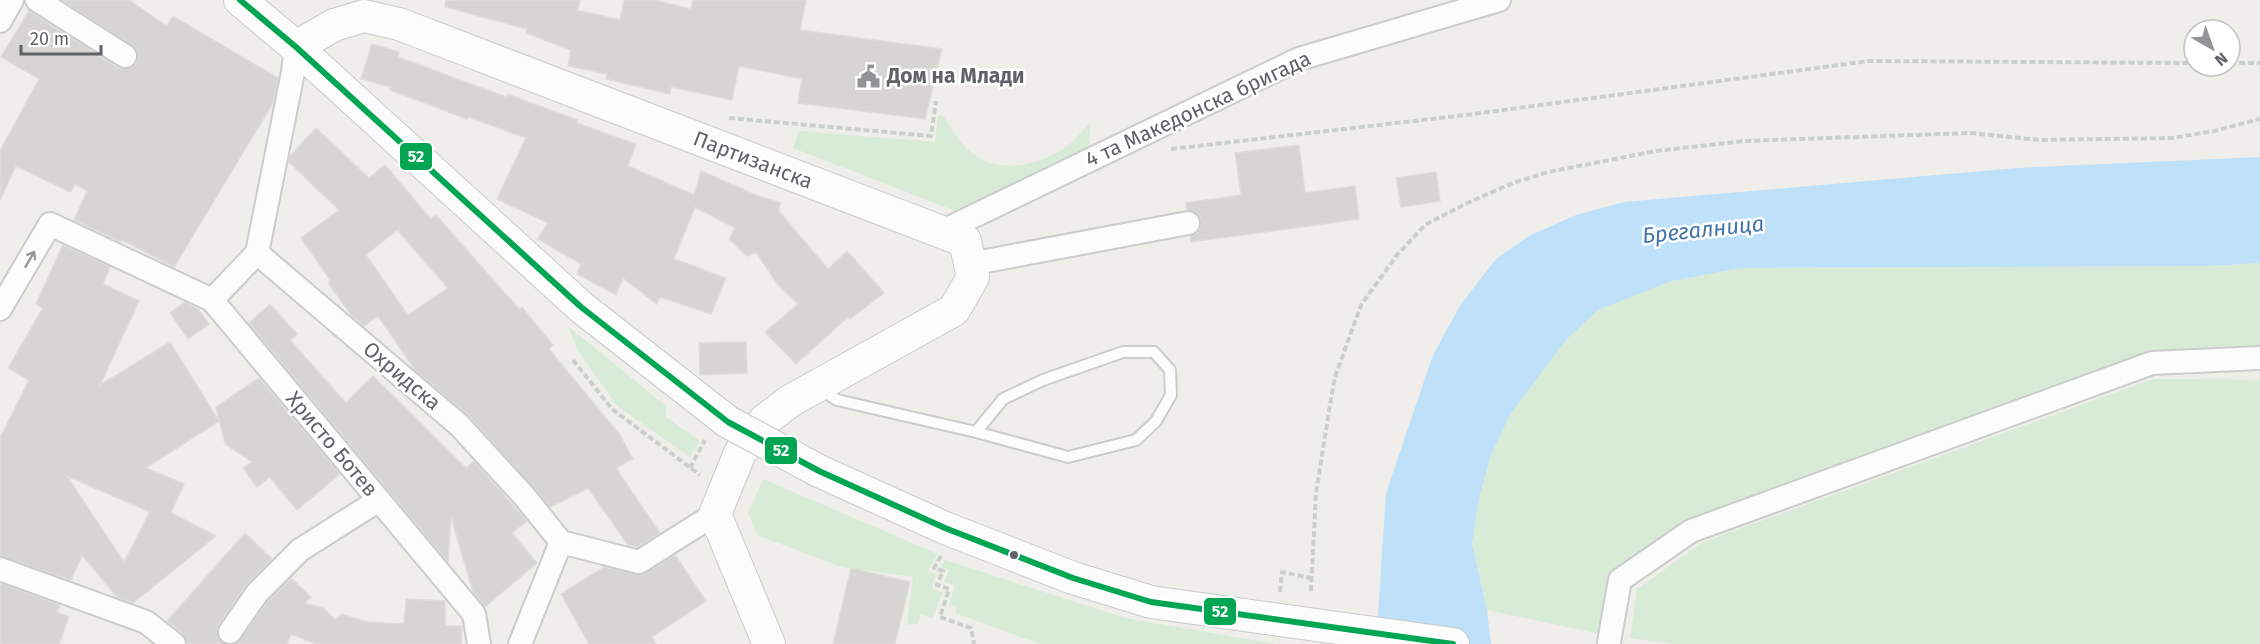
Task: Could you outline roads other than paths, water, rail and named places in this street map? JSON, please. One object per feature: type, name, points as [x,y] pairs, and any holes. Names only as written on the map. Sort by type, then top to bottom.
[{"type":"main road","points":[[240,0],[296,47],[581,308],[728,422],[819,471],[945,528],[1073,578],[1151,602],[1453,644]]},
{"type":"main road","name":"Партизанска","points":[[296,47],[334,25],[364,16],[399,24],[965,241],[970,264]]},
{"type":"main road","points":[[769,644],[715,514],[740,453],[764,421],[803,393],[954,310],[973,277],[970,264]]},
{"type":"street","points":[[0,21],[12,0]]},
{"type":"street","points":[[38,0],[125,56]]},
{"type":"street","name":"4 та Македонска бригада","points":[[941,232],[1299,59],[1499,0]]},
{"type":"street","points":[[0,309],[50,224],[212,300],[257,253],[296,47]]},
{"type":"street","points":[[970,264],[1188,223]]},
{"type":"street","name":"Охридска","points":[[257,253],[459,425],[525,497],[561,542]]},
{"type":"street","name":"Христо Ботев","points":[[212,300],[474,614],[479,644]]},
{"type":"street","points":[[1609,642],[1620,580],[1691,531],[2152,363],[2260,358]]},
{"type":"street","points":[[230,632],[257,593],[300,550],[379,500]]},
{"type":"street","points":[[520,644],[561,542],[639,562],[715,514]]},
{"type":"street","points":[[0,569],[146,622],[174,644]]},
{"type":"lane","points":[[803,393],[975,432],[1068,457],[1136,440],[1156,421],[1171,396],[1170,370],[1154,352],[1123,352],[1043,380],[1003,399],[975,432]]},
{"type":"water","name":"Брегалница","points":[[2260,157],[2260,263],[2207,266],[1741,268],[1671,281],[1598,310],[1565,341],[1511,413],[1491,455],[1479,498],[1472,544],[1487,610],[1491,644],[1376,644],[1386,493],[1433,355],[1461,304],[1496,259],[1529,236],[1576,215],[1624,202],[2017,168]]},
{"type":"place","name":"Дом на Млади","points":[[869,76]]}]
